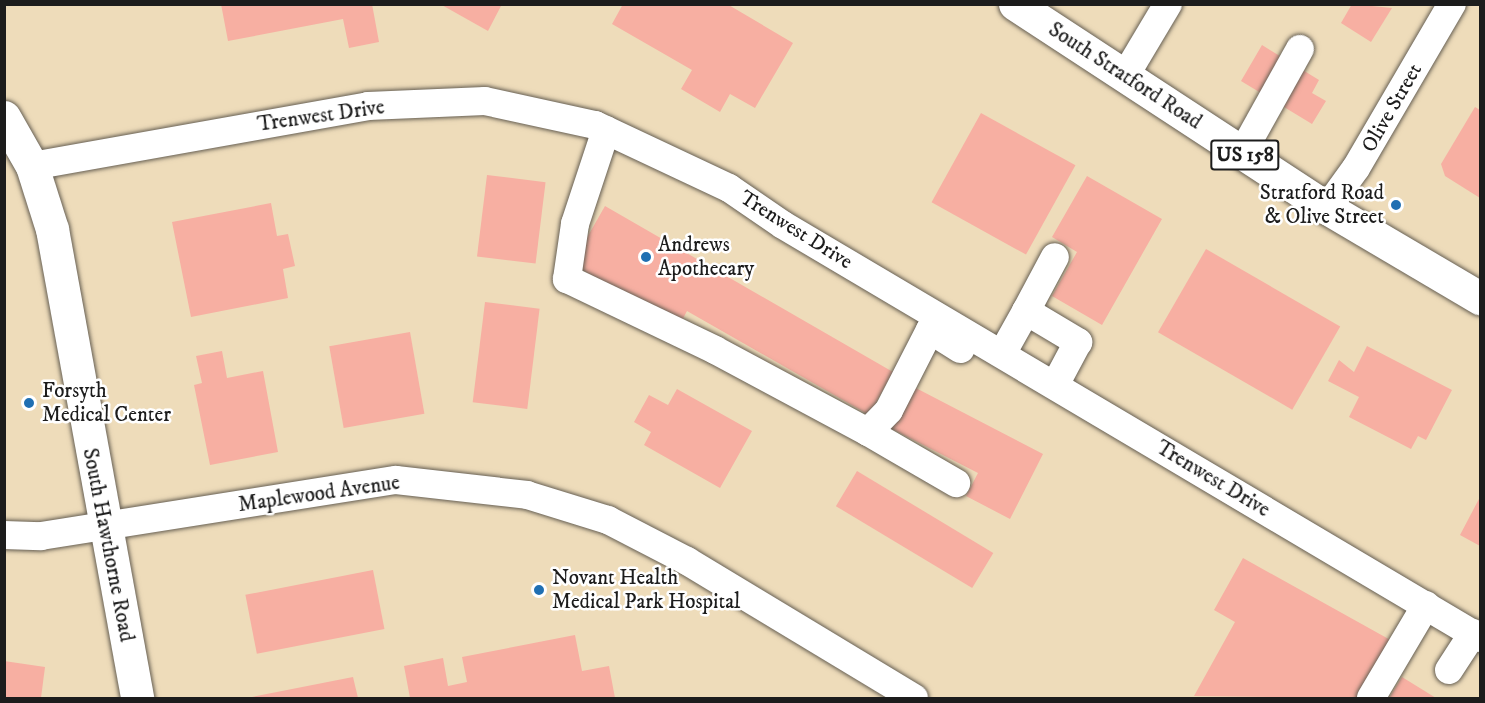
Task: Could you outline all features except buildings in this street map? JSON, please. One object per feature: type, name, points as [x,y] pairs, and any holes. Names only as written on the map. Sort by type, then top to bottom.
[{"type":"main road","name":"South Stratford Road","points":[[1015,4],[1328,208],[1480,298]]},
{"type":"main road","name":"South Hawthorne Road","points":[[4,117],[33,166],[52,229],[137,699]]},
{"type":"street","points":[[1125,76],[1168,4]]},
{"type":"street","name":"Olive Street","points":[[1328,208],[1356,168],[1452,4]]},
{"type":"street","points":[[1242,153],[1300,49]]},
{"type":"street","name":"Trenwest Drive","points":[[33,166],[368,106],[485,101],[606,130],[729,188],[934,323],[1006,365],[1055,385],[1477,636]]},
{"type":"street","points":[[606,130],[575,224],[567,279],[715,350],[868,432],[956,483]]},
{"type":"street","points":[[1006,365],[1026,311],[1055,257]]},
{"type":"street","points":[[1026,311],[1078,342],[1055,385]]},
{"type":"street","points":[[868,432],[889,410],[934,323]]},
{"type":"street","name":"Maplewood Avenue","points":[[4,535],[41,536],[396,480],[527,495],[608,520],[687,561],[914,699]]},
{"type":"street","points":[[1371,699],[1426,605]]},
{"type":"street","points":[[1449,670],[1477,636]]},
{"type":"place","name":"Stratford Road & Olive Street","points":[[1396,205]]},
{"type":"place","name":"Andrews Apothecary","points":[[646,257]]},
{"type":"place","name":"Forsyth Medical Center","points":[[29,403]]},
{"type":"place","name":"Novant Health Medical Park Hospital","points":[[539,590]]}]
